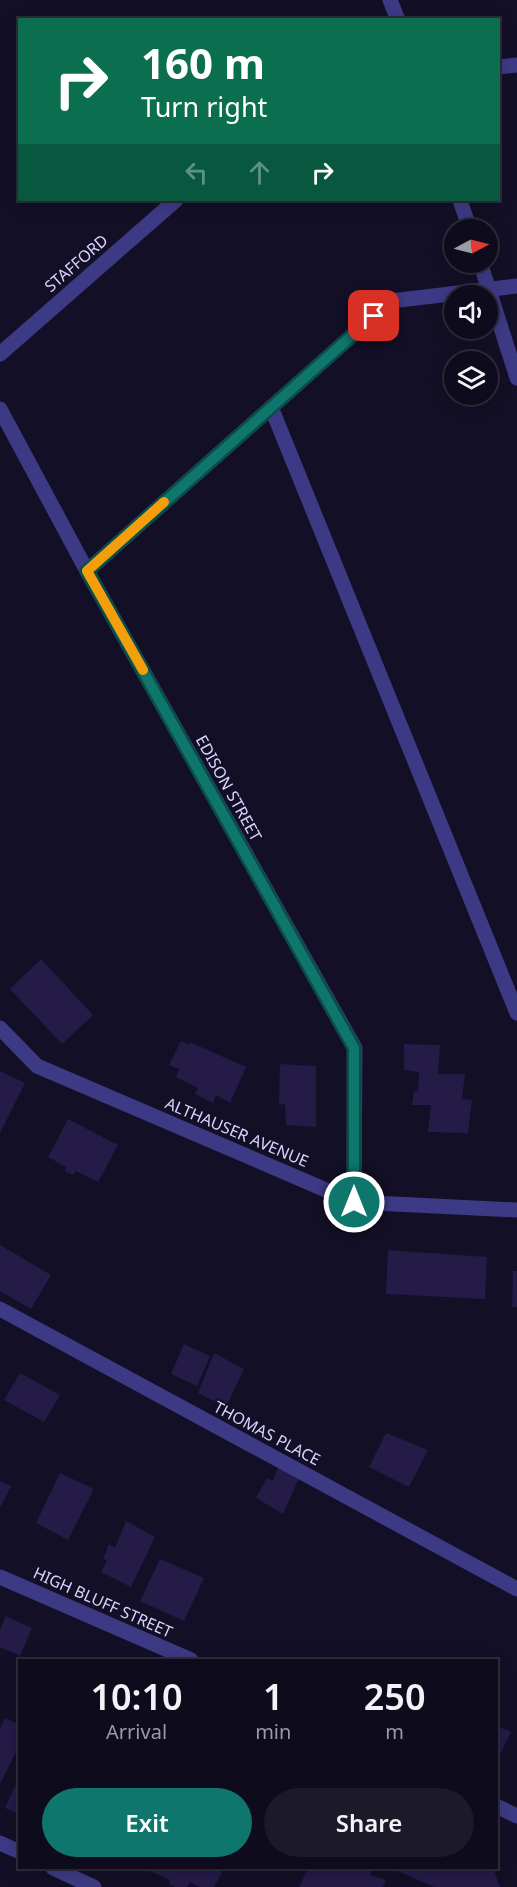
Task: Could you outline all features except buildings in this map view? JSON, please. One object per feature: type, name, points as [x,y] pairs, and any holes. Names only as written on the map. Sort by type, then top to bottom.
[{"type":"street","points":[[390,0],[397,18]]},
{"type":"street","points":[[500,67],[517,65]]},
{"type":"street","name":"STAFFORD","points":[[0,354],[175,201]]},
{"type":"street","points":[[460,201],[466,219]]},
{"type":"street","points":[[498,288],[517,286]]},
{"type":"street","points":[[87,571],[391,301],[444,295]]},
{"type":"street","points":[[498,318],[517,378]]},
{"type":"street","points":[[271,407],[517,1013]]},
{"type":"street","name":"EDISON STREET","points":[[0,409],[87,571],[354,1048],[354,1202]]},
{"type":"street","name":"ALTHAUSER AVENUE","points":[[0,1028],[38,1066],[354,1202],[517,1210]]},
{"type":"street","name":"THOMAS PLACE","points":[[0,1309],[517,1589]]},
{"type":"street","name":"HIGH BLUFF STREET","points":[[0,1577],[189,1659]]},
{"type":"street","points":[[498,1807],[517,1816]]},
{"type":"street","points":[[0,1843],[18,1851]]},
{"type":"street","points":[[55,1869],[94,1887]]},
{"type":"slow traffic","points":[[143,670],[87,571],[164,502]]},
{"type":"route","points":[[354,1202],[354,1048],[87,571],[374,316]]}]
